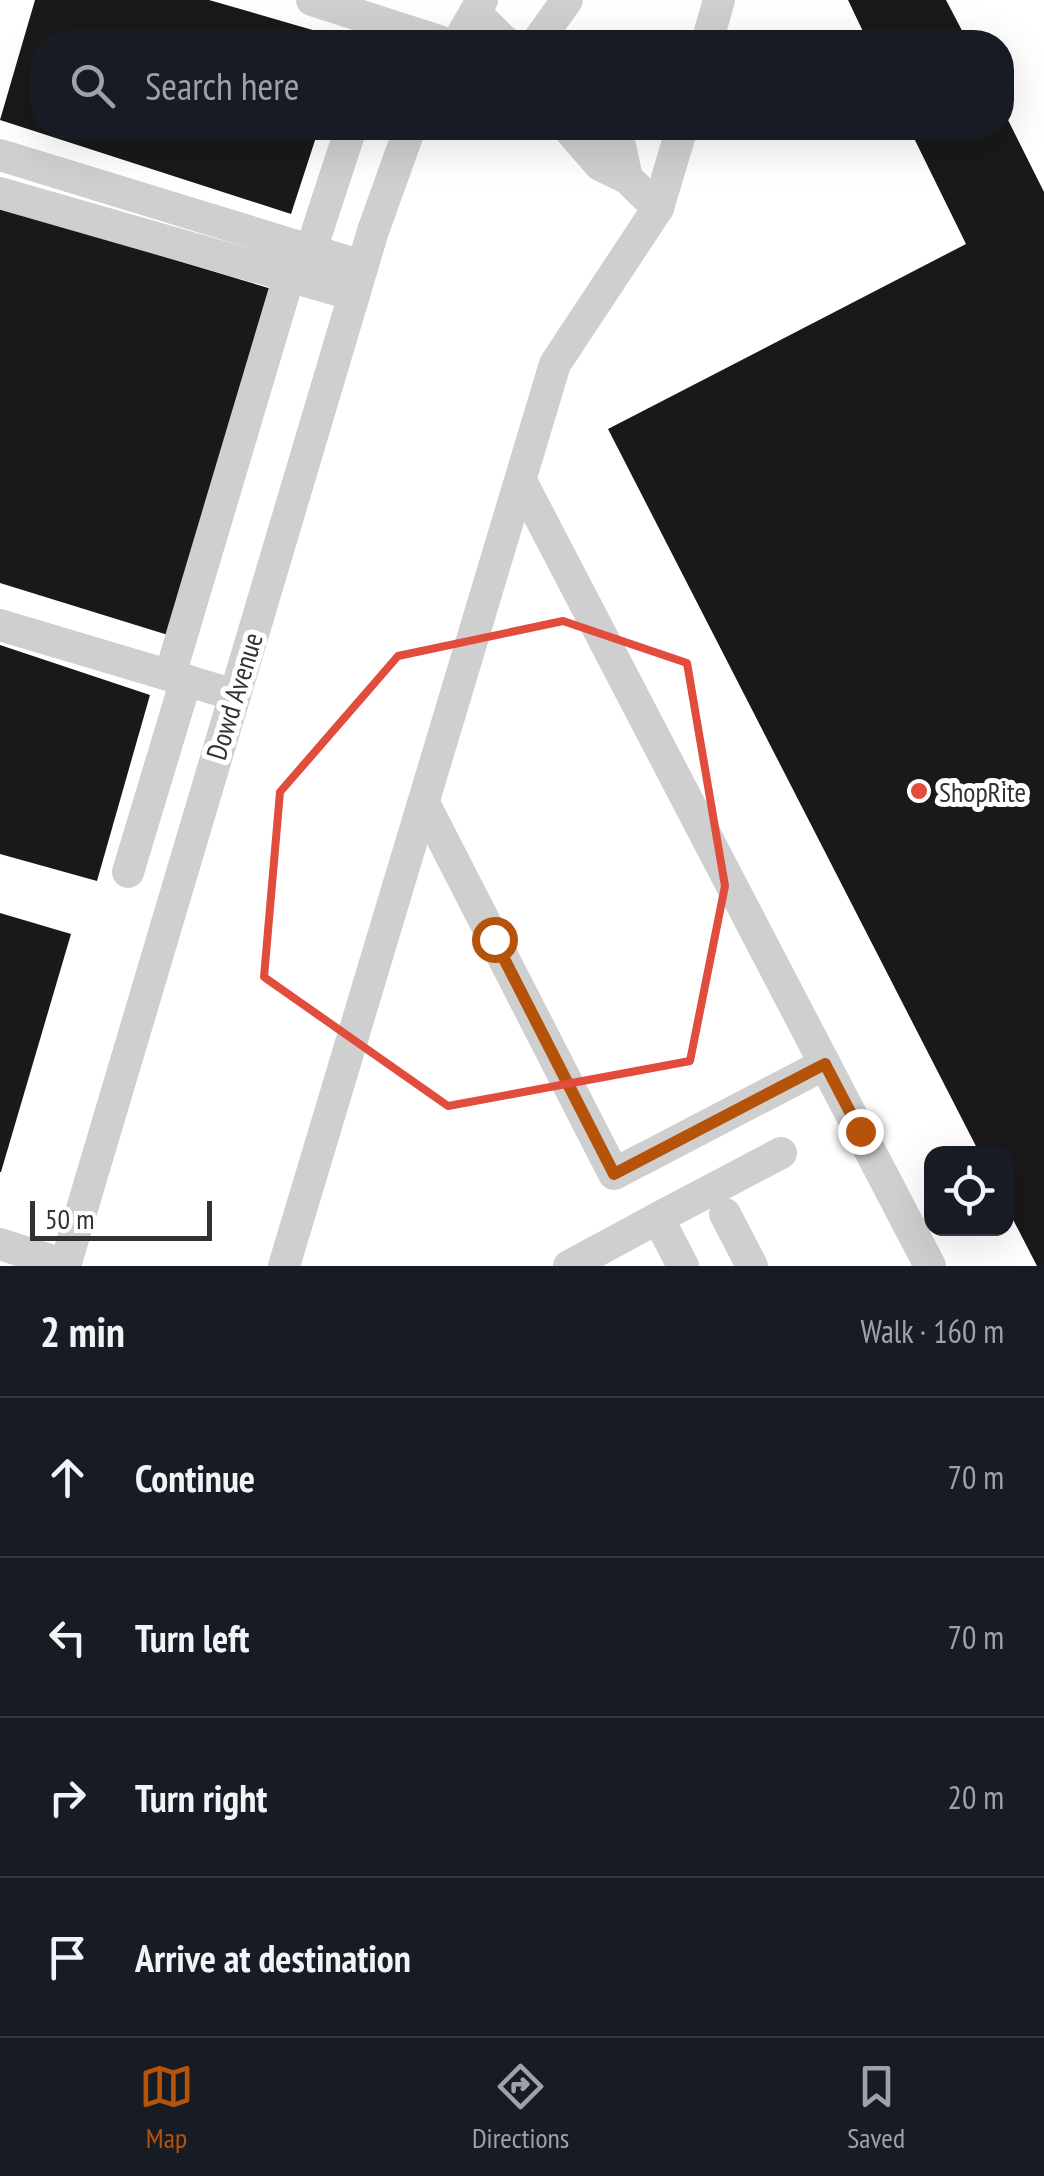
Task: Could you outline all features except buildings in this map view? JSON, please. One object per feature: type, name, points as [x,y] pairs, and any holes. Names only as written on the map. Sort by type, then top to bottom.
[{"type":"street","points":[[312,0],[374,30]]},
{"type":"street","points":[[545,30],[567,0]]},
{"type":"street","points":[[710,30],[719,0]]},
{"type":"street","points":[[465,30],[479,6],[496,30]]},
{"type":"street","points":[[312,250],[347,140]]},
{"type":"street","name":"Dowd Avenue","points":[[65,1266],[358,280],[406,140]]},
{"type":"street","points":[[578,140],[600,165],[627,178],[658,208]]},
{"type":"street","points":[[615,140],[620,146],[627,178]]},
{"type":"street","points":[[284,1266],[555,364],[658,208],[678,140]]},
{"type":"street","points":[[0,155],[312,250],[358,280]]},
{"type":"street","points":[[0,193],[289,276],[358,280]]},
{"type":"street","points":[[128,872],[289,276]]},
{"type":"street","points":[[521,481],[930,1266]]},
{"type":"street","points":[[0,625],[235,694]]},
{"type":"street","points":[[425,805],[614,1174],[825,1064]]},
{"type":"street","points":[[569,1266],[781,1153]]},
{"type":"street","points":[[725,1214],[752,1266]]},
{"type":"street","points":[[658,1218],[683,1266]]},
{"type":"street","points":[[0,1244],[65,1266]]},
{"type":"highlighted area","points":[[563,621],[687,663],[725,886],[690,1061],[448,1106],[264,977],[280,792],[398,656]]},
{"type":"place","name":"ShopRite","points":[[919,791]]},
{"type":"route","points":[[494,939],[614,1174],[825,1064],[860,1131]]}]
